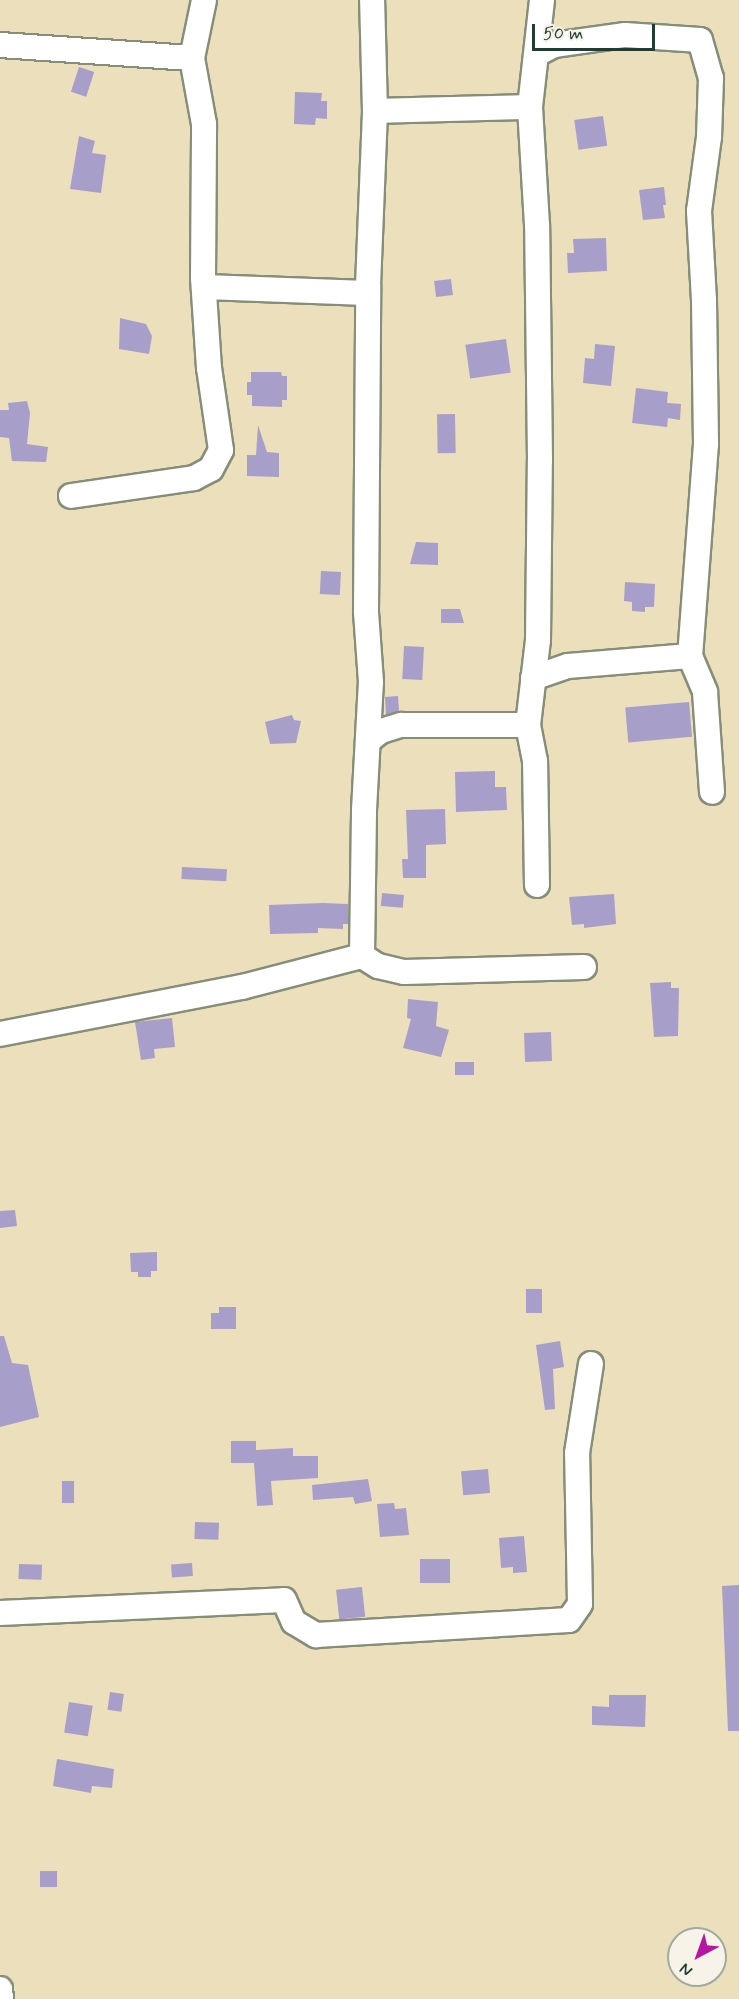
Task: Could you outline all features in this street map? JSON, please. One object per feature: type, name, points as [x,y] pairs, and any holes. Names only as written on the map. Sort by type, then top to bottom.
[{"type":"street","points":[[71,496],[194,478],[211,469],[221,450],[209,368],[204,287],[204,124],[192,58],[204,0]]},
{"type":"street","points":[[362,956],[364,810],[371,682],[366,612],[368,293],[375,111],[372,0]]},
{"type":"street","points":[[537,885],[535,761],[528,725],[538,640],[540,460],[537,225],[530,107],[542,0]]},
{"type":"street","points":[[537,54],[554,45],[625,35],[700,40],[711,78],[709,136],[699,210],[704,300],[706,444],[690,657],[705,692],[712,792]]},
{"type":"street","points":[[0,45],[192,58]]},
{"type":"street","points":[[375,111],[530,107]]},
{"type":"street","points":[[204,287],[368,293]]},
{"type":"street","points":[[533,678],[568,666],[690,657]]},
{"type":"street","points":[[368,741],[381,731],[401,725],[528,725]]},
{"type":"street","points":[[0,1034],[242,987],[362,956],[378,966],[404,972],[585,967]]},
{"type":"street","points":[[0,1613],[284,1600],[294,1622],[316,1635],[569,1620],[580,1604],[577,1453],[591,1364]]},
{"type":"street","points":[[0,1989],[1,1999]]},
{"type":"building","points":[[79,67],[94,72],[86,97],[71,92]]},
{"type":"building","points":[[295,92],[322,93],[321,101],[327,101],[327,119],[316,118],[315,125],[294,124]]},
{"type":"building","points":[[603,116],[607,146],[578,150],[574,120]]},
{"type":"building","points":[[79,136],[95,141],[92,153],[106,155],[101,193],[70,189]]},
{"type":"building","points":[[664,187],[665,218],[643,220],[639,190]]},
{"type":"building","points":[[606,238],[607,271],[568,273],[567,253],[574,253],[573,239]]},
{"type":"building","points":[[451,279],[453,295],[436,297],[434,281]]},
{"type":"building","points":[[120,318],[146,324],[152,336],[149,354],[119,349]]},
{"type":"building","points":[[506,339],[511,373],[470,378],[465,345]]},
{"type":"building","points":[[595,344],[615,346],[611,386],[583,383],[585,358],[594,359]]},
{"type":"building","points":[[251,372],[281,372],[282,376],[287,376],[287,400],[282,400],[282,407],[252,406],[252,395],[247,395],[247,382],[251,382]]},
{"type":"building","points":[[636,388],[668,392],[667,403],[681,404],[680,420],[668,418],[667,427],[632,423]]},
{"type":"building","points":[[27,401],[30,413],[27,444],[48,447],[46,462],[12,461],[9,438],[0,437],[0,410],[9,410],[8,403]]},
{"type":"building","points":[[437,414],[455,414],[456,453],[438,453]]},
{"type":"building","points":[[258,425],[267,452],[279,453],[279,477],[247,476],[247,455],[256,455]]},
{"type":"building","points":[[416,542],[438,543],[438,565],[410,564]]},
{"type":"building","points":[[321,571],[341,572],[340,595],[320,594]]},
{"type":"building","points":[[625,582],[655,584],[654,607],[645,607],[645,612],[632,611],[632,602],[624,601]]},
{"type":"building","points":[[441,609],[460,609],[464,623],[441,623]]},
{"type":"building","points":[[404,646],[424,647],[422,680],[402,679]]},
{"type":"building","points":[[398,696],[399,711],[386,715],[385,697]]},
{"type":"building","points":[[689,702],[692,737],[628,742],[625,708]]},
{"type":"building","points":[[292,715],[294,720],[301,721],[296,743],[270,744],[265,722]]},
{"type":"building","points":[[495,771],[495,787],[506,787],[507,810],[456,812],[455,772]]},
{"type":"building","points":[[445,809],[446,844],[426,845],[426,878],[403,878],[402,859],[408,859],[406,810]]},
{"type":"building","points":[[182,867],[227,869],[226,881],[181,879]]},
{"type":"building","points":[[382,893],[404,895],[403,908],[381,906]]},
{"type":"building","points":[[614,894],[616,924],[584,928],[584,924],[572,925],[569,897]]},
{"type":"building","points":[[348,904],[348,924],[343,924],[343,929],[318,928],[318,933],[270,934],[269,905]]},
{"type":"building","points":[[671,982],[671,988],[679,988],[678,1036],[654,1037],[650,983]]},
{"type":"building","points":[[408,999],[438,1002],[436,1026],[449,1030],[441,1057],[403,1048],[411,1019],[407,1018]]},
{"type":"building","points":[[172,1018],[175,1047],[154,1049],[155,1058],[141,1060],[135,1022]]},
{"type":"building","points":[[551,1032],[552,1061],[525,1062],[524,1033]]},
{"type":"building","points":[[455,1062],[474,1062],[474,1075],[455,1075]]},
{"type":"building","points":[[15,1210],[17,1226],[0,1228],[0,1211]]},
{"type":"building","points":[[157,1252],[157,1271],[151,1271],[151,1277],[138,1277],[138,1272],[131,1272],[130,1253]]},
{"type":"building","points":[[526,1289],[542,1289],[542,1313],[526,1313]]},
{"type":"building","points":[[219,1307],[236,1307],[236,1329],[211,1329],[211,1313],[219,1313]]},
{"type":"building","points":[[0,1336],[4,1336],[12,1363],[28,1365],[39,1417],[0,1427]]},
{"type":"building","points":[[560,1341],[564,1367],[553,1369],[555,1409],[545,1410],[536,1345]]},
{"type":"building","points":[[231,1441],[256,1441],[256,1450],[293,1448],[293,1456],[318,1456],[318,1478],[271,1481],[273,1505],[257,1506],[254,1463],[231,1463]]},
{"type":"building","points":[[488,1469],[490,1493],[463,1495],[461,1471]]},
{"type":"building","points":[[368,1479],[372,1501],[355,1504],[353,1497],[313,1500],[312,1485]]},
{"type":"building","points":[[62,1481],[74,1481],[74,1503],[62,1503]]},
{"type":"building","points":[[394,1503],[395,1509],[406,1508],[409,1535],[380,1537],[377,1504]]},
{"type":"building","points":[[195,1522],[219,1523],[218,1540],[194,1539]]},
{"type":"building","points":[[524,1536],[527,1572],[513,1573],[513,1567],[501,1568],[499,1538]]},
{"type":"building","points":[[420,1559],[450,1559],[450,1583],[420,1583]]},
{"type":"building","points":[[192,1563],[193,1576],[172,1577],[171,1564]]},
{"type":"building","points":[[19,1564],[42,1565],[41,1580],[18,1579]]},
{"type":"building","points":[[739,1585],[739,1731],[728,1731],[722,1586]]},
{"type":"building","points":[[362,1587],[365,1617],[339,1620],[336,1590]]},
{"type":"building","points":[[110,1692],[124,1694],[121,1712],[107,1710]]},
{"type":"building","points":[[609,1695],[646,1695],[645,1727],[592,1725],[592,1706],[609,1707]]},
{"type":"building","points":[[69,1702],[93,1706],[88,1736],[64,1733]]},
{"type":"building","points":[[57,1759],[114,1769],[112,1788],[92,1786],[91,1793],[53,1786]]},
{"type":"building","points":[[40,1871],[57,1871],[57,1887],[40,1887]]}]
